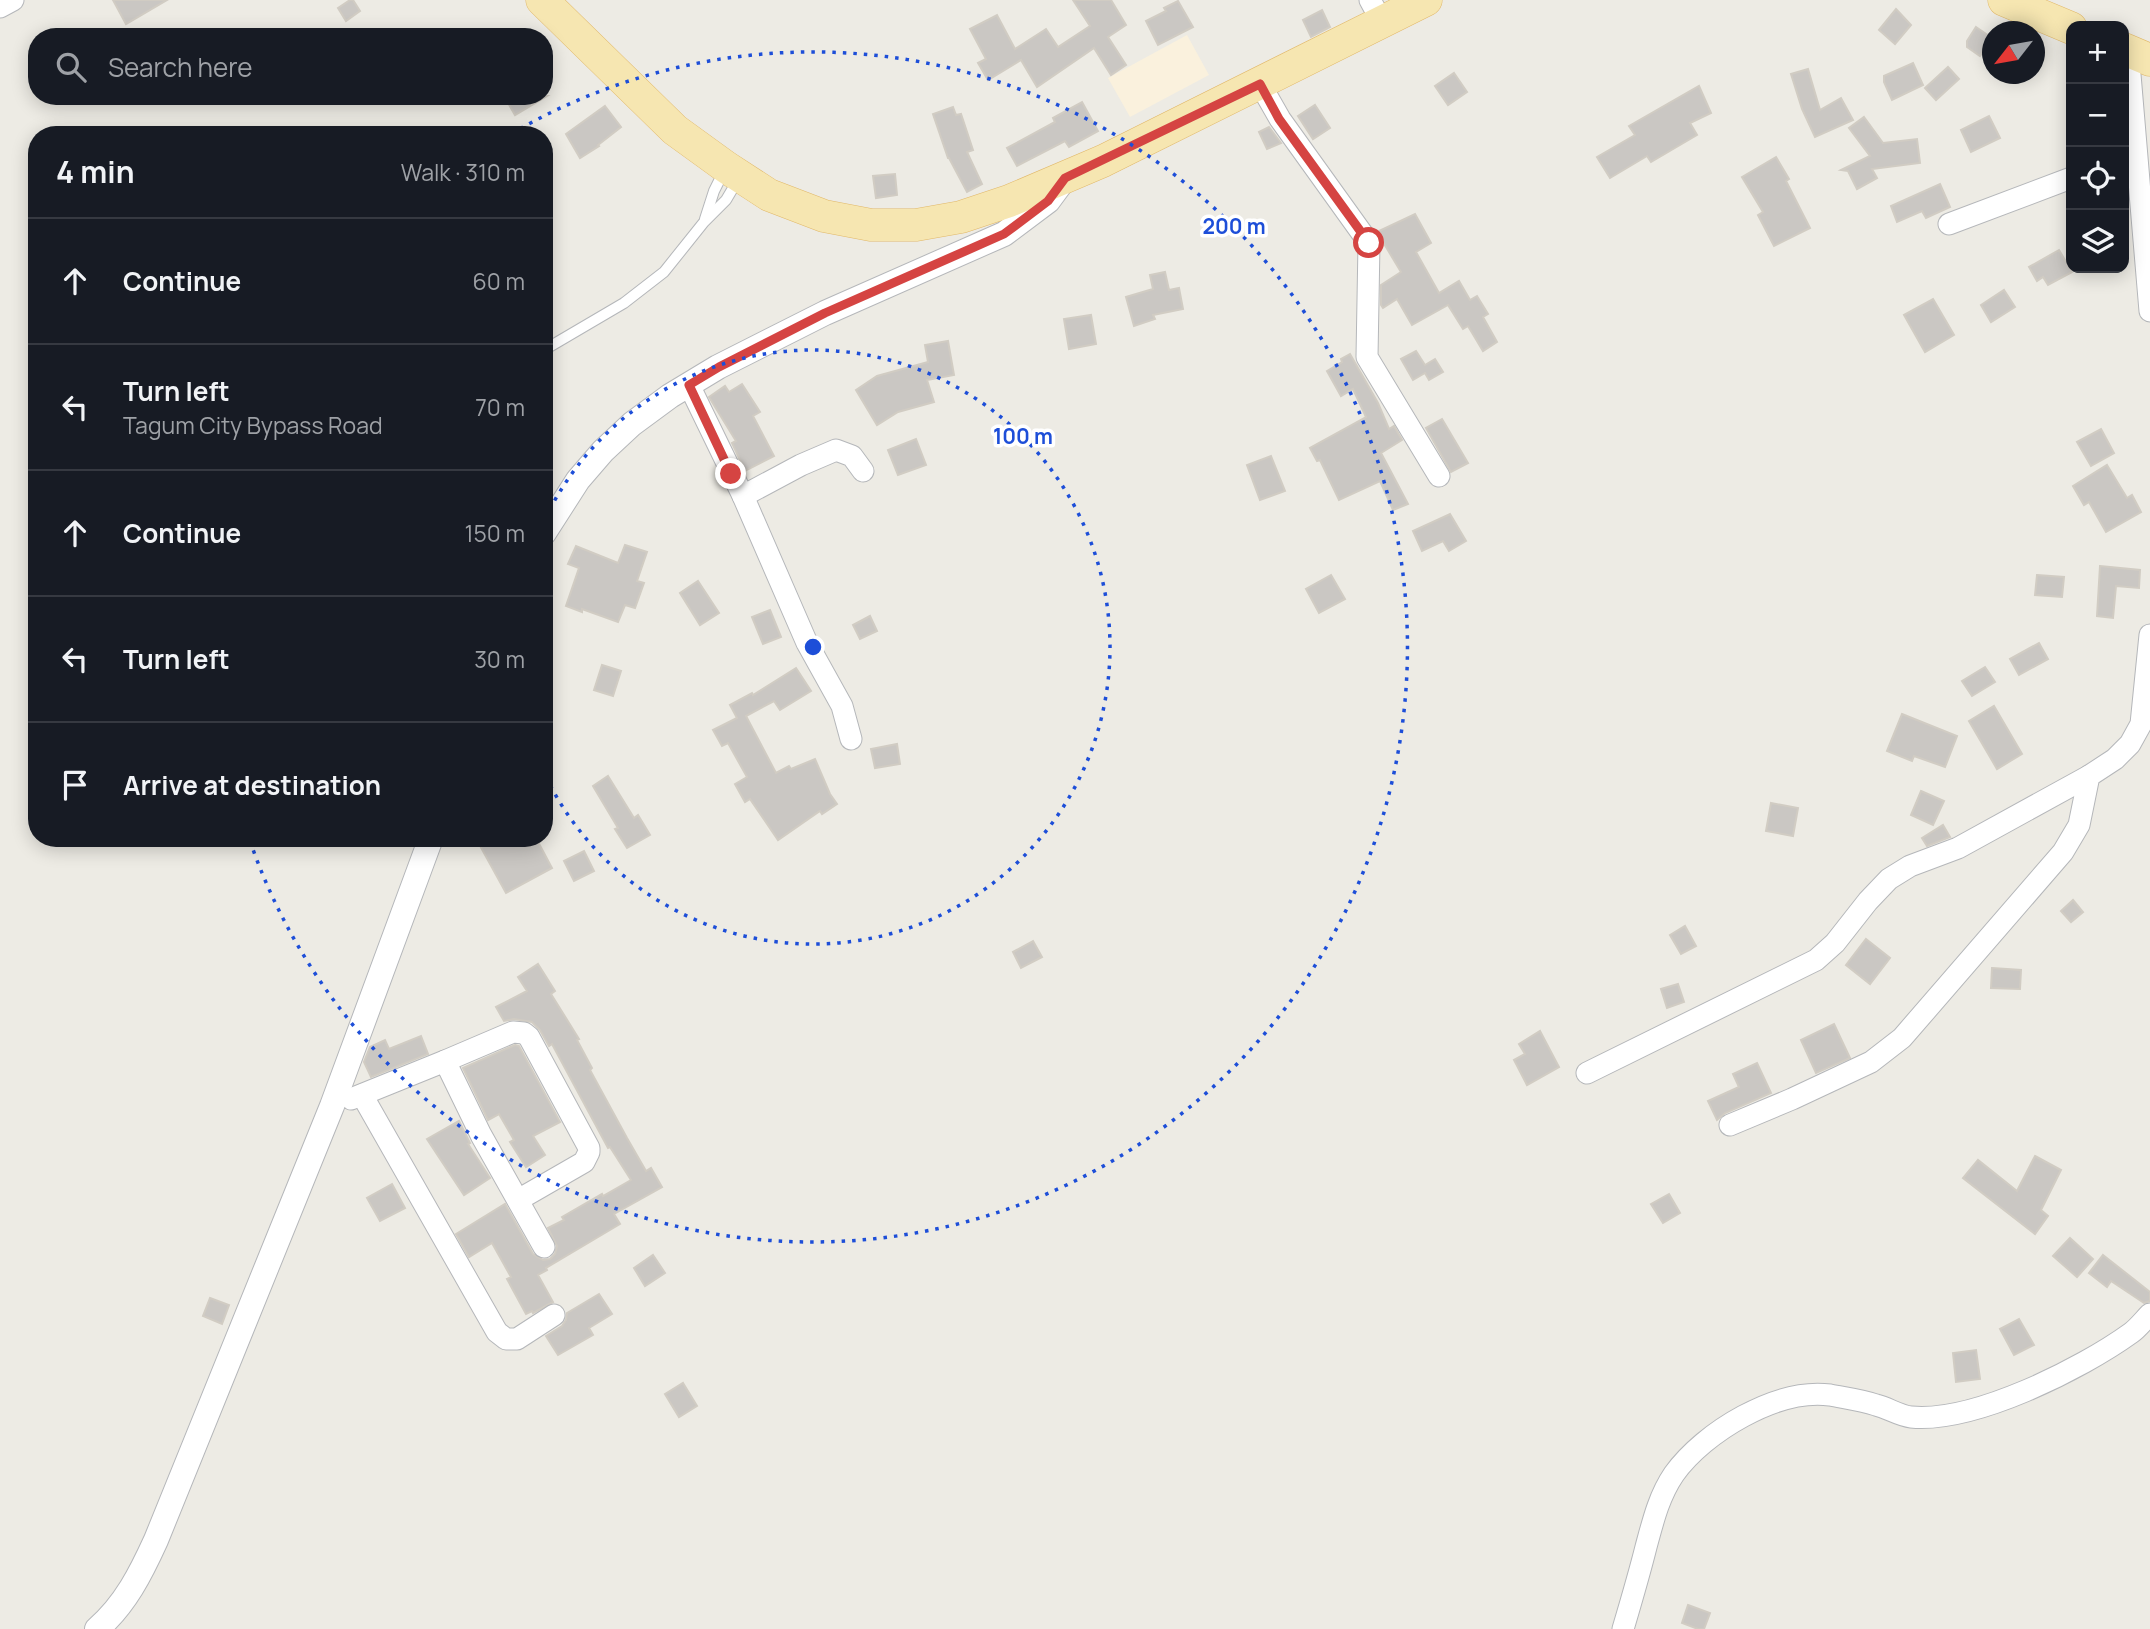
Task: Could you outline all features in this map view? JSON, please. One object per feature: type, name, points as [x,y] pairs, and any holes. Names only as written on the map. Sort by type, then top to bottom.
[{"type":"main road","points":[[542,0],[675,130],[733,171],[769,195],[824,216],[871,225],[916,225],[961,217],[1009,201],[1065,178],[1260,84],[1376,11],[1426,0]]},
{"type":"main road","points":[[2004,0],[2066,26]]},
{"type":"street","points":[[0,7],[13,0]]},
{"type":"street","points":[[2134,54],[2130,157],[2150,311]]},
{"type":"street","points":[[1260,84],[1279,119],[1369,243],[1367,357],[1439,476]]},
{"type":"street","points":[[553,519],[578,481],[603,451],[632,424],[689,385],[825,313],[1004,234],[1048,201],[1065,178]]},
{"type":"street","points":[[1949,225],[2066,180]]},
{"type":"street","points":[[689,385],[743,496],[807,643],[842,706],[851,738]]},
{"type":"street","points":[[743,496],[809,461],[836,450],[852,456],[863,471]]},
{"type":"street","points":[[1587,1073],[1754,990],[1795,973],[1816,960],[1835,943],[1889,879],[1910,866],[1958,848],[2115,759],[2130,744],[2141,724],[2150,635]]},
{"type":"street","points":[[1730,1125],[1871,1062],[1902,1038],[2063,852],[2079,825],[2089,776]]},
{"type":"street","points":[[97,1629],[123,1601],[139,1576],[156,1540],[332,1106],[428,847]]},
{"type":"street","points":[[332,1106],[513,1032],[524,1033],[529,1037],[589,1147],[589,1152],[584,1162],[518,1200]]},
{"type":"street","points":[[444,1062],[481,1135],[544,1247]]},
{"type":"street","points":[[362,1095],[498,1332],[506,1339],[517,1339],[554,1315]]},
{"type":"street","points":[[1623,1629],[1660,1499],[1675,1472],[1697,1448],[1728,1425],[1758,1409],[1788,1398],[1826,1395],[1861,1401],[1910,1417],[1944,1416],[1993,1404],[2074,1367],[2133,1332],[2150,1314]]},
{"type":"lane","points":[[704,222],[714,191],[733,171]]},
{"type":"lane","points":[[553,345],[624,303],[664,272],[704,222],[726,200],[733,171]]},
{"type":"shaded area","points":[[1187,35],[1209,75],[1130,117],[1108,78]]},
{"type":"building","points":[[113,0],[167,0],[126,24]]},
{"type":"building","points":[[353,0],[360,11],[346,21],[338,8]]},
{"type":"building","points":[[1073,0],[1111,0],[1126,25],[1108,37],[1126,65],[1111,75],[1094,48],[1037,87],[1021,60],[988,80],[978,63],[986,59],[970,29],[997,15],[1015,49],[1046,29],[1058,47],[1090,26]]},
{"type":"building","points":[[1178,1],[1193,27],[1158,45],[1146,21],[1166,11],[1164,8]]},
{"type":"building","points":[[1896,9],[1911,25],[1895,44],[1879,30]]},
{"type":"building","points":[[1322,10],[1330,27],[1311,37],[1303,20]]},
{"type":"building","points":[[1976,27],[1982,31],[1980,56],[1967,47],[1967,41]]},
{"type":"building","points":[[1913,63],[1923,85],[1892,100],[1884,76]]},
{"type":"building","points":[[1948,67],[1959,79],[1936,100],[1925,88]]},
{"type":"building","points":[[1808,69],[1820,110],[1841,98],[1853,120],[1815,137],[1802,109],[1791,74]]},
{"type":"building","points":[[1454,73],[1467,92],[1448,105],[1435,86]]},
{"type":"building","points":[[1699,86],[1711,113],[1690,123],[1697,135],[1651,162],[1647,156],[1610,178],[1597,157],[1635,135],[1629,126]]},
{"type":"building","points":[[1082,102],[1098,131],[1069,147],[1065,141],[1017,166],[1007,148],[1055,122],[1053,118]]},
{"type":"building","points":[[509,105],[532,105],[515,115]]},
{"type":"building","points":[[1315,105],[1330,128],[1313,139],[1298,116]]},
{"type":"building","points":[[605,106],[621,127],[580,158],[566,134]]},
{"type":"building","points":[[953,107],[956,115],[961,114],[973,150],[967,152],[982,184],[967,192],[948,158],[933,114]]},
{"type":"building","points":[[1989,116],[2000,138],[1971,152],[1961,130]]},
{"type":"building","points":[[1864,117],[1883,143],[1917,139],[1920,163],[1872,169],[1877,178],[1857,189],[1848,171],[1841,170],[1870,156],[1849,128]]},
{"type":"building","points":[[1269,127],[1281,143],[1267,149],[1259,132]]},
{"type":"building","points":[[1776,157],[1789,179],[1786,181],[1810,228],[1774,246],[1758,215],[1763,212],[1742,177]]},
{"type":"building","points":[[895,174],[897,195],[876,198],[873,176]]},
{"type":"building","points":[[1940,184],[1950,207],[1926,218],[1922,211],[1897,222],[1891,206]]},
{"type":"building","points":[[1415,214],[1431,243],[1416,252],[1439,293],[1459,281],[1470,300],[1477,296],[1488,314],[1483,317],[1497,342],[1483,351],[1468,326],[1463,329],[1448,305],[1412,325],[1397,299],[1383,308],[1381,305],[1381,285],[1401,272],[1377,232]]},
{"type":"building","points":[[2059,250],[2066,262],[2066,273],[2070,273],[2048,285],[2043,277],[2037,281],[2029,267]]},
{"type":"building","points":[[1165,272],[1169,290],[1179,288],[1183,309],[1153,315],[1155,319],[1134,326],[1126,297],[1153,289],[1150,275]]},
{"type":"building","points":[[2004,290],[2015,307],[1991,322],[1981,305]]},
{"type":"building","points":[[1933,299],[1954,335],[1925,352],[1904,315]]},
{"type":"building","points":[[1091,315],[1096,344],[1069,349],[1064,319]]},
{"type":"building","points":[[948,341],[954,375],[927,380],[934,402],[898,412],[877,425],[856,390],[877,376],[928,362],[925,345]]},
{"type":"building","points":[[1416,351],[1425,365],[1435,359],[1443,372],[1429,380],[1425,373],[1413,380],[1401,359]]},
{"type":"building","points":[[1350,354],[1378,403],[1389,429],[1394,426],[1402,440],[1381,453],[1408,504],[1393,510],[1380,481],[1339,500],[1320,460],[1317,461],[1310,448],[1366,417],[1353,389],[1341,396],[1327,371]]},
{"type":"building","points":[[742,384],[760,412],[753,416],[774,456],[745,471],[732,443],[736,441],[709,397],[725,386],[729,392]]},
{"type":"building","points":[[1442,419],[1468,463],[1451,472],[1426,428]]},
{"type":"building","points":[[2101,429],[2114,453],[2091,466],[2077,442]]},
{"type":"building","points":[[916,439],[926,465],[898,475],[888,450]]},
{"type":"building","points":[[1271,456],[1285,491],[1260,500],[1247,465]]},
{"type":"building","points":[[2107,465],[2127,498],[2132,495],[2141,512],[2106,532],[2089,502],[2084,505],[2073,486]]},
{"type":"building","points":[[1450,514],[1466,541],[1449,551],[1443,541],[1422,551],[1413,531]]},
{"type":"building","points":[[625,545],[647,552],[637,581],[644,583],[635,608],[625,605],[618,622],[566,606],[579,568],[568,564],[576,546],[618,563]]},
{"type":"building","points":[[2100,566],[2140,570],[2139,588],[2116,586],[2113,618],[2097,616]]},
{"type":"building","points":[[1331,575],[1345,599],[1319,613],[1306,589]]},
{"type":"building","points":[[2037,575],[2064,577],[2062,597],[2035,595]]},
{"type":"building","points":[[698,581],[719,613],[700,625],[680,593]]},
{"type":"building","points":[[770,610],[781,637],[763,644],[752,617]]},
{"type":"building","points":[[870,616],[877,631],[860,639],[853,625]]},
{"type":"building","points":[[2039,643],[2048,659],[2019,675],[2010,659]]},
{"type":"building","points":[[602,665],[621,671],[613,696],[594,690]]},
{"type":"building","points":[[1985,667],[1995,682],[1972,696],[1962,681]]},
{"type":"building","points":[[796,668],[811,691],[780,710],[774,701],[746,716],[776,773],[789,766],[791,769],[815,759],[837,804],[822,814],[820,811],[778,840],[750,799],[745,802],[735,784],[747,777],[728,743],[722,746],[713,730],[737,718],[730,705],[752,693],[753,695]]},
{"type":"building","points":[[1994,706],[2022,754],[1997,769],[1969,721]]},
{"type":"building","points":[[1902,714],[1957,736],[1945,767],[1914,756],[1912,761],[1887,751]]},
{"type":"building","points":[[897,744],[900,764],[875,768],[871,749]]},
{"type":"building","points":[[608,776],[634,818],[638,815],[650,835],[627,848],[593,786]]},
{"type":"building","points":[[1921,791],[1944,801],[1933,825],[1911,815]]},
{"type":"building","points":[[1771,803],[1798,808],[1793,836],[1766,831]]},
{"type":"building","points":[[1943,825],[1950,837],[1927,846],[1922,838]]},
{"type":"building","points":[[481,847],[541,847],[552,868],[506,893]]},
{"type":"building","points":[[584,851],[594,871],[574,881],[564,861]]},
{"type":"building","points":[[2073,900],[2083,912],[2071,922],[2061,911]]},
{"type":"building","points":[[1685,926],[1696,946],[1681,954],[1670,935]]},
{"type":"building","points":[[1866,939],[1890,958],[1870,984],[1846,965]]},
{"type":"building","points":[[1033,941],[1042,957],[1021,968],[1013,952]]},
{"type":"building","points":[[538,964],[555,991],[551,994],[579,1039],[577,1040],[592,1068],[590,1070],[627,1138],[646,1171],[651,1168],[662,1187],[614,1214],[620,1224],[538,1275],[553,1302],[526,1314],[507,1279],[511,1277],[492,1243],[469,1257],[456,1234],[505,1204],[533,1254],[543,1260],[550,1259],[557,1246],[548,1228],[564,1220],[562,1217],[631,1180],[610,1147],[608,1148],[552,1044],[549,1046],[532,1022],[514,1019],[504,1021],[496,1007],[527,991],[518,977]]},
{"type":"building","points":[[1992,968],[2021,970],[2020,989],[1991,988]]},
{"type":"building","points":[[1678,984],[1684,1002],[1667,1008],[1661,989]]},
{"type":"building","points":[[1834,1024],[1850,1058],[1816,1073],[1801,1040]]},
{"type":"building","points":[[1540,1031],[1559,1067],[1527,1085],[1514,1060],[1525,1054],[1519,1044]]},
{"type":"building","points":[[421,1036],[428,1054],[371,1077],[364,1062],[370,1047],[385,1040],[389,1049]]},
{"type":"building","points":[[515,1045],[519,1046],[560,1122],[533,1136],[545,1155],[526,1167],[510,1142],[514,1140],[499,1114],[488,1120],[463,1068]]},
{"type":"building","points":[[1757,1063],[1771,1093],[1725,1113],[1717,1120],[1708,1101],[1739,1087],[1733,1074]]},
{"type":"building","points":[[459,1121],[470,1143],[468,1144],[490,1178],[464,1195],[427,1139]]},
{"type":"building","points":[[2035,1156],[2061,1170],[2041,1210],[2048,1216],[2035,1234],[1963,1178],[1978,1160],[2017,1191]]},
{"type":"building","points":[[392,1184],[405,1208],[380,1221],[367,1198]]},
{"type":"building","points":[[1669,1194],[1680,1213],[1663,1223],[1651,1204]]},
{"type":"building","points":[[2070,1238],[2093,1259],[2077,1277],[2053,1256]]},
{"type":"building","points":[[653,1255],[665,1273],[645,1286],[634,1268]]},
{"type":"building","points":[[2103,1255],[2150,1292],[2150,1301],[2144,1303],[2111,1281],[2107,1287],[2089,1273]]},
{"type":"building","points":[[599,1294],[612,1314],[589,1328],[593,1335],[558,1355],[546,1336],[562,1326],[567,1313]]},
{"type":"building","points":[[210,1298],[229,1305],[222,1324],[203,1316]]},
{"type":"building","points":[[2019,1319],[2034,1345],[2014,1355],[2000,1329]]},
{"type":"building","points":[[1976,1350],[1980,1379],[1956,1382],[1953,1353]]},
{"type":"building","points":[[683,1383],[697,1406],[679,1417],[665,1394]]},
{"type":"building","points":[[1688,1605],[1710,1613],[1704,1629],[1682,1623]]},
{"type":"route","points":[[731,474],[689,385],[825,313],[1004,234],[1048,201],[1065,178],[1260,84],[1279,119],[1369,243]]}]
